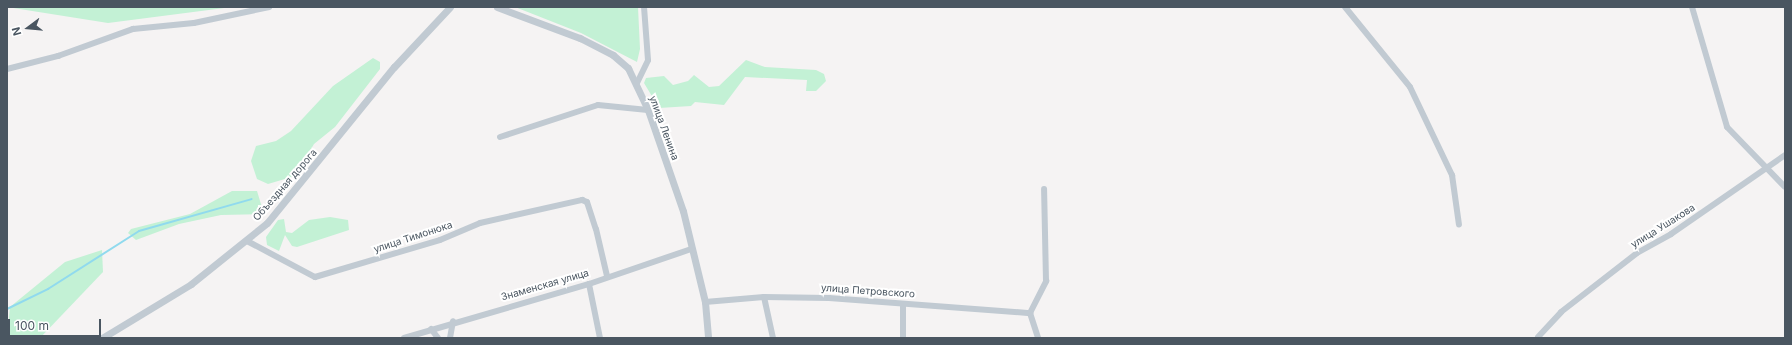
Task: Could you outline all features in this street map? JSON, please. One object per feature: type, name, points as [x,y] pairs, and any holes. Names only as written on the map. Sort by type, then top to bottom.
[{"type":"street","points":[[7,69],[58,56],[133,29],[201,22],[269,7]]},
{"type":"street","name":"Объездная дорога","points":[[102,338],[162,304],[247,241],[282,207],[394,67],[450,7]]},
{"type":"street","name":"улица Ленина","points":[[497,7],[580,38],[613,55],[628,68],[637,83],[648,110],[683,211],[705,302],[708,338]]},
{"type":"street","points":[[637,83],[648,60],[644,7]]},
{"type":"street","points":[[1345,7],[1410,87],[1452,176],[1459,225]]},
{"type":"street","points":[[1692,7],[1722,117],[1734,138],[1785,187]]},
{"type":"street","points":[[500,137],[598,105],[648,110]]},
{"type":"street","name":"улица Ушакова","points":[[1538,337],[1561,312],[1637,252],[1767,171],[1785,155]]},
{"type":"street","points":[[1038,338],[1030,313],[1046,281],[1044,190]]},
{"type":"street","name":"улица Тимонюка","points":[[247,241],[315,277],[440,240],[480,223],[582,200],[587,202],[596,229],[606,276]]},
{"type":"street","name":"Знаменская улица","points":[[404,338],[454,321],[589,284],[606,276],[691,249]]},
{"type":"street","points":[[589,284],[600,338]]},
{"type":"street","points":[[764,297],[773,338]]},
{"type":"street","name":"улица Петровского","points":[[705,302],[764,297],[903,304],[1030,313]]},
{"type":"street","points":[[902,338],[903,304]]},
{"type":"street","points":[[450,338],[454,321]]},
{"type":"street","points":[[431,328],[438,338]]},
{"type":"green space","points":[[7,7],[232,7],[108,23]]},
{"type":"green space","points":[[515,7],[638,7],[640,49],[637,62],[581,33]]},
{"type":"green space","points":[[373,58],[380,62],[380,69],[335,127],[314,144],[295,176],[268,184],[257,179],[251,161],[256,146],[276,141],[291,131],[333,86]]},
{"type":"green space","points":[[746,60],[765,67],[816,70],[824,74],[826,81],[816,91],[806,91],[807,80],[745,77],[724,105],[695,102],[691,106],[659,108],[644,83],[646,78],[664,76],[673,85],[688,81],[694,75],[709,87],[719,86]]},
{"type":"green space","points":[[232,191],[257,191],[264,214],[221,215],[179,224],[136,240],[128,233],[131,229],[190,214]]},
{"type":"green space","points":[[330,217],[348,220],[349,230],[297,247],[292,246],[285,235],[279,251],[267,245],[266,237],[278,220],[284,219],[286,232],[292,233],[309,220]]},
{"type":"green space","points":[[102,250],[103,272],[40,338],[7,338],[10,307],[65,262]]},
{"type":"waterway","points":[[7,309],[48,289],[139,231],[252,199]]}]
